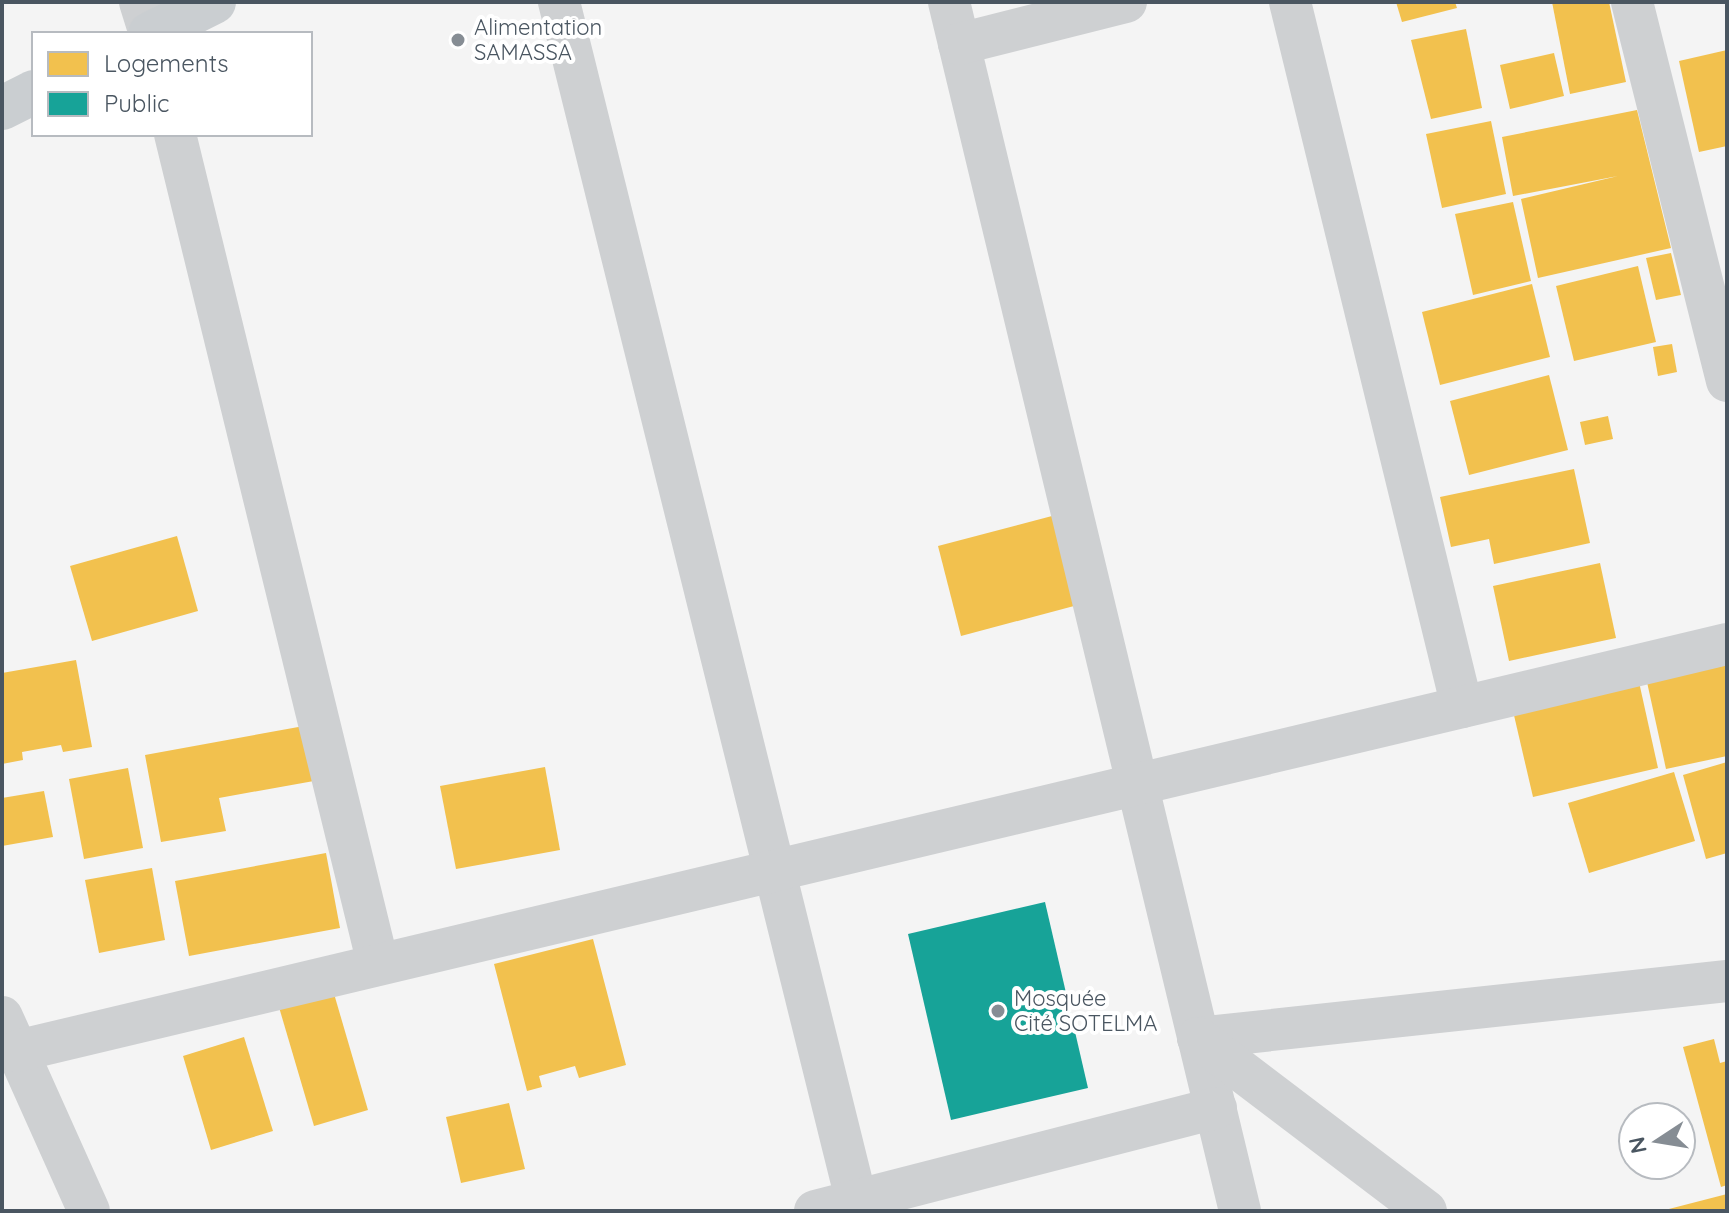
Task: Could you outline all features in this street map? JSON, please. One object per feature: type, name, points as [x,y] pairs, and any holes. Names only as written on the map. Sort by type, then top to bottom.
[{"type":"main road","points":[[154,32],[214,2]]},
{"type":"main road","points":[[2,108],[32,93]]},
{"type":"street","points":[[140,2],[149,32]]},
{"type":"street","points":[[559,2],[858,1206]]},
{"type":"street","points":[[949,2],[1240,1211]]},
{"type":"street","points":[[959,44],[1126,2]]},
{"type":"street","points":[[1290,2],[1462,707]]},
{"type":"street","points":[[1632,2],[1727,381]]},
{"type":"street","points":[[175,136],[378,964]]},
{"type":"street","points":[[89,1211],[10,1034],[378,964],[1727,644]]},
{"type":"street","points":[[1198,1038],[1727,981]]},
{"type":"street","points":[[1198,1038],[1426,1211]]},
{"type":"street","points":[[815,1211],[858,1206],[1216,1108]]},
{"type":"building: Logements","points":[[1396,2],[1455,2],[1457,8],[1402,22]]},
{"type":"building: Logements","points":[[1552,2],[1609,2],[1626,82],[1570,94]]},
{"type":"building: Logements","points":[[1466,29],[1482,108],[1431,119],[1411,40]]},
{"type":"building: Logements","points":[[1727,50],[1727,146],[1699,152],[1679,61]]},
{"type":"building: Logements","points":[[1554,53],[1564,96],[1510,109],[1500,65]]},
{"type":"building: Logements","points":[[1637,110],[1671,248],[1538,278],[1521,199],[1618,176],[1513,196],[1502,137]]},
{"type":"building: Logements","points":[[1491,121],[1506,194],[1442,208],[1426,134]]},
{"type":"building: Logements","points":[[1513,202],[1531,281],[1473,295],[1455,214]]},
{"type":"building: Logements","points":[[1671,253],[1681,295],[1656,300],[1646,258]]},
{"type":"building: Logements","points":[[1638,266],[1656,342],[1574,361],[1556,286]]},
{"type":"building: Logements","points":[[1532,284],[1550,357],[1440,385],[1422,312]]},
{"type":"building: Logements","points":[[1672,344],[1677,372],[1658,376],[1653,347]]},
{"type":"building: Logements","points":[[1549,375],[1568,450],[1469,475],[1450,401]]},
{"type":"building: Logements","points":[[1608,416],[1613,439],[1585,445],[1580,422]]},
{"type":"building: Logements","points":[[1574,469],[1590,543],[1494,564],[1489,539],[1451,547],[1440,497]]},
{"type":"building: Logements","points":[[1052,516],[1074,606],[961,636],[938,546]]},
{"type":"building: Logements","points":[[177,536],[198,611],[92,641],[70,566]]},
{"type":"building: Logements","points":[[1600,563],[1616,638],[1509,661],[1493,586]]},
{"type":"building: Logements","points":[[76,660],[92,747],[63,752],[61,745],[22,752],[23,760],[2,764],[2,673]]},
{"type":"building: Logements","points":[[1727,665],[1727,756],[1666,769],[1647,682]]},
{"type":"building: Logements","points":[[1639,682],[1658,768],[1533,797],[1513,711]]},
{"type":"building: Logements","points":[[315,724],[325,779],[219,798],[226,831],[161,842],[145,755]]},
{"type":"building: Logements","points":[[1727,762],[1727,853],[1706,859],[1683,775]]},
{"type":"building: Logements","points":[[545,767],[560,850],[456,869],[440,786]]},
{"type":"building: Logements","points":[[128,768],[143,848],[84,859],[69,779]]},
{"type":"building: Logements","points":[[1674,772],[1695,841],[1589,873],[1568,803]]},
{"type":"building: Logements","points":[[44,791],[53,837],[2,846],[2,798]]},
{"type":"building: Logements","points":[[326,853],[340,928],[189,956],[175,881]]},
{"type":"building: Logements","points":[[152,868],[165,940],[99,953],[85,880]]},
{"type":"building: Logements","points":[[593,939],[626,1065],[579,1078],[575,1066],[539,1076],[542,1087],[527,1091],[494,964]]},
{"type":"building: Logements","points":[[330,980],[368,1110],[314,1126],[276,997]]},
{"type":"building: Logements","points":[[244,1037],[273,1131],[211,1150],[183,1056]]},
{"type":"building: Logements","points":[[1714,1039],[1720,1063],[1727,1061],[1727,1185],[1721,1187],[1683,1047]]},
{"type":"building: Logements","points":[[509,1103],[525,1169],[461,1183],[446,1117]]},
{"type":"building: Logements","points":[[1727,1194],[1727,1211],[1665,1210]]},
{"type":"building: Public","name":"Mosquée Cité SOTELMA","points":[[1045,902],[1088,1088],[951,1120],[908,934]]},
{"type":"place","name":"Alimentation SAMASSA","points":[[458,40]]},
{"type":"place","name":"Mosquée Cité SOTELMA","points":[[998,1011]]}]
